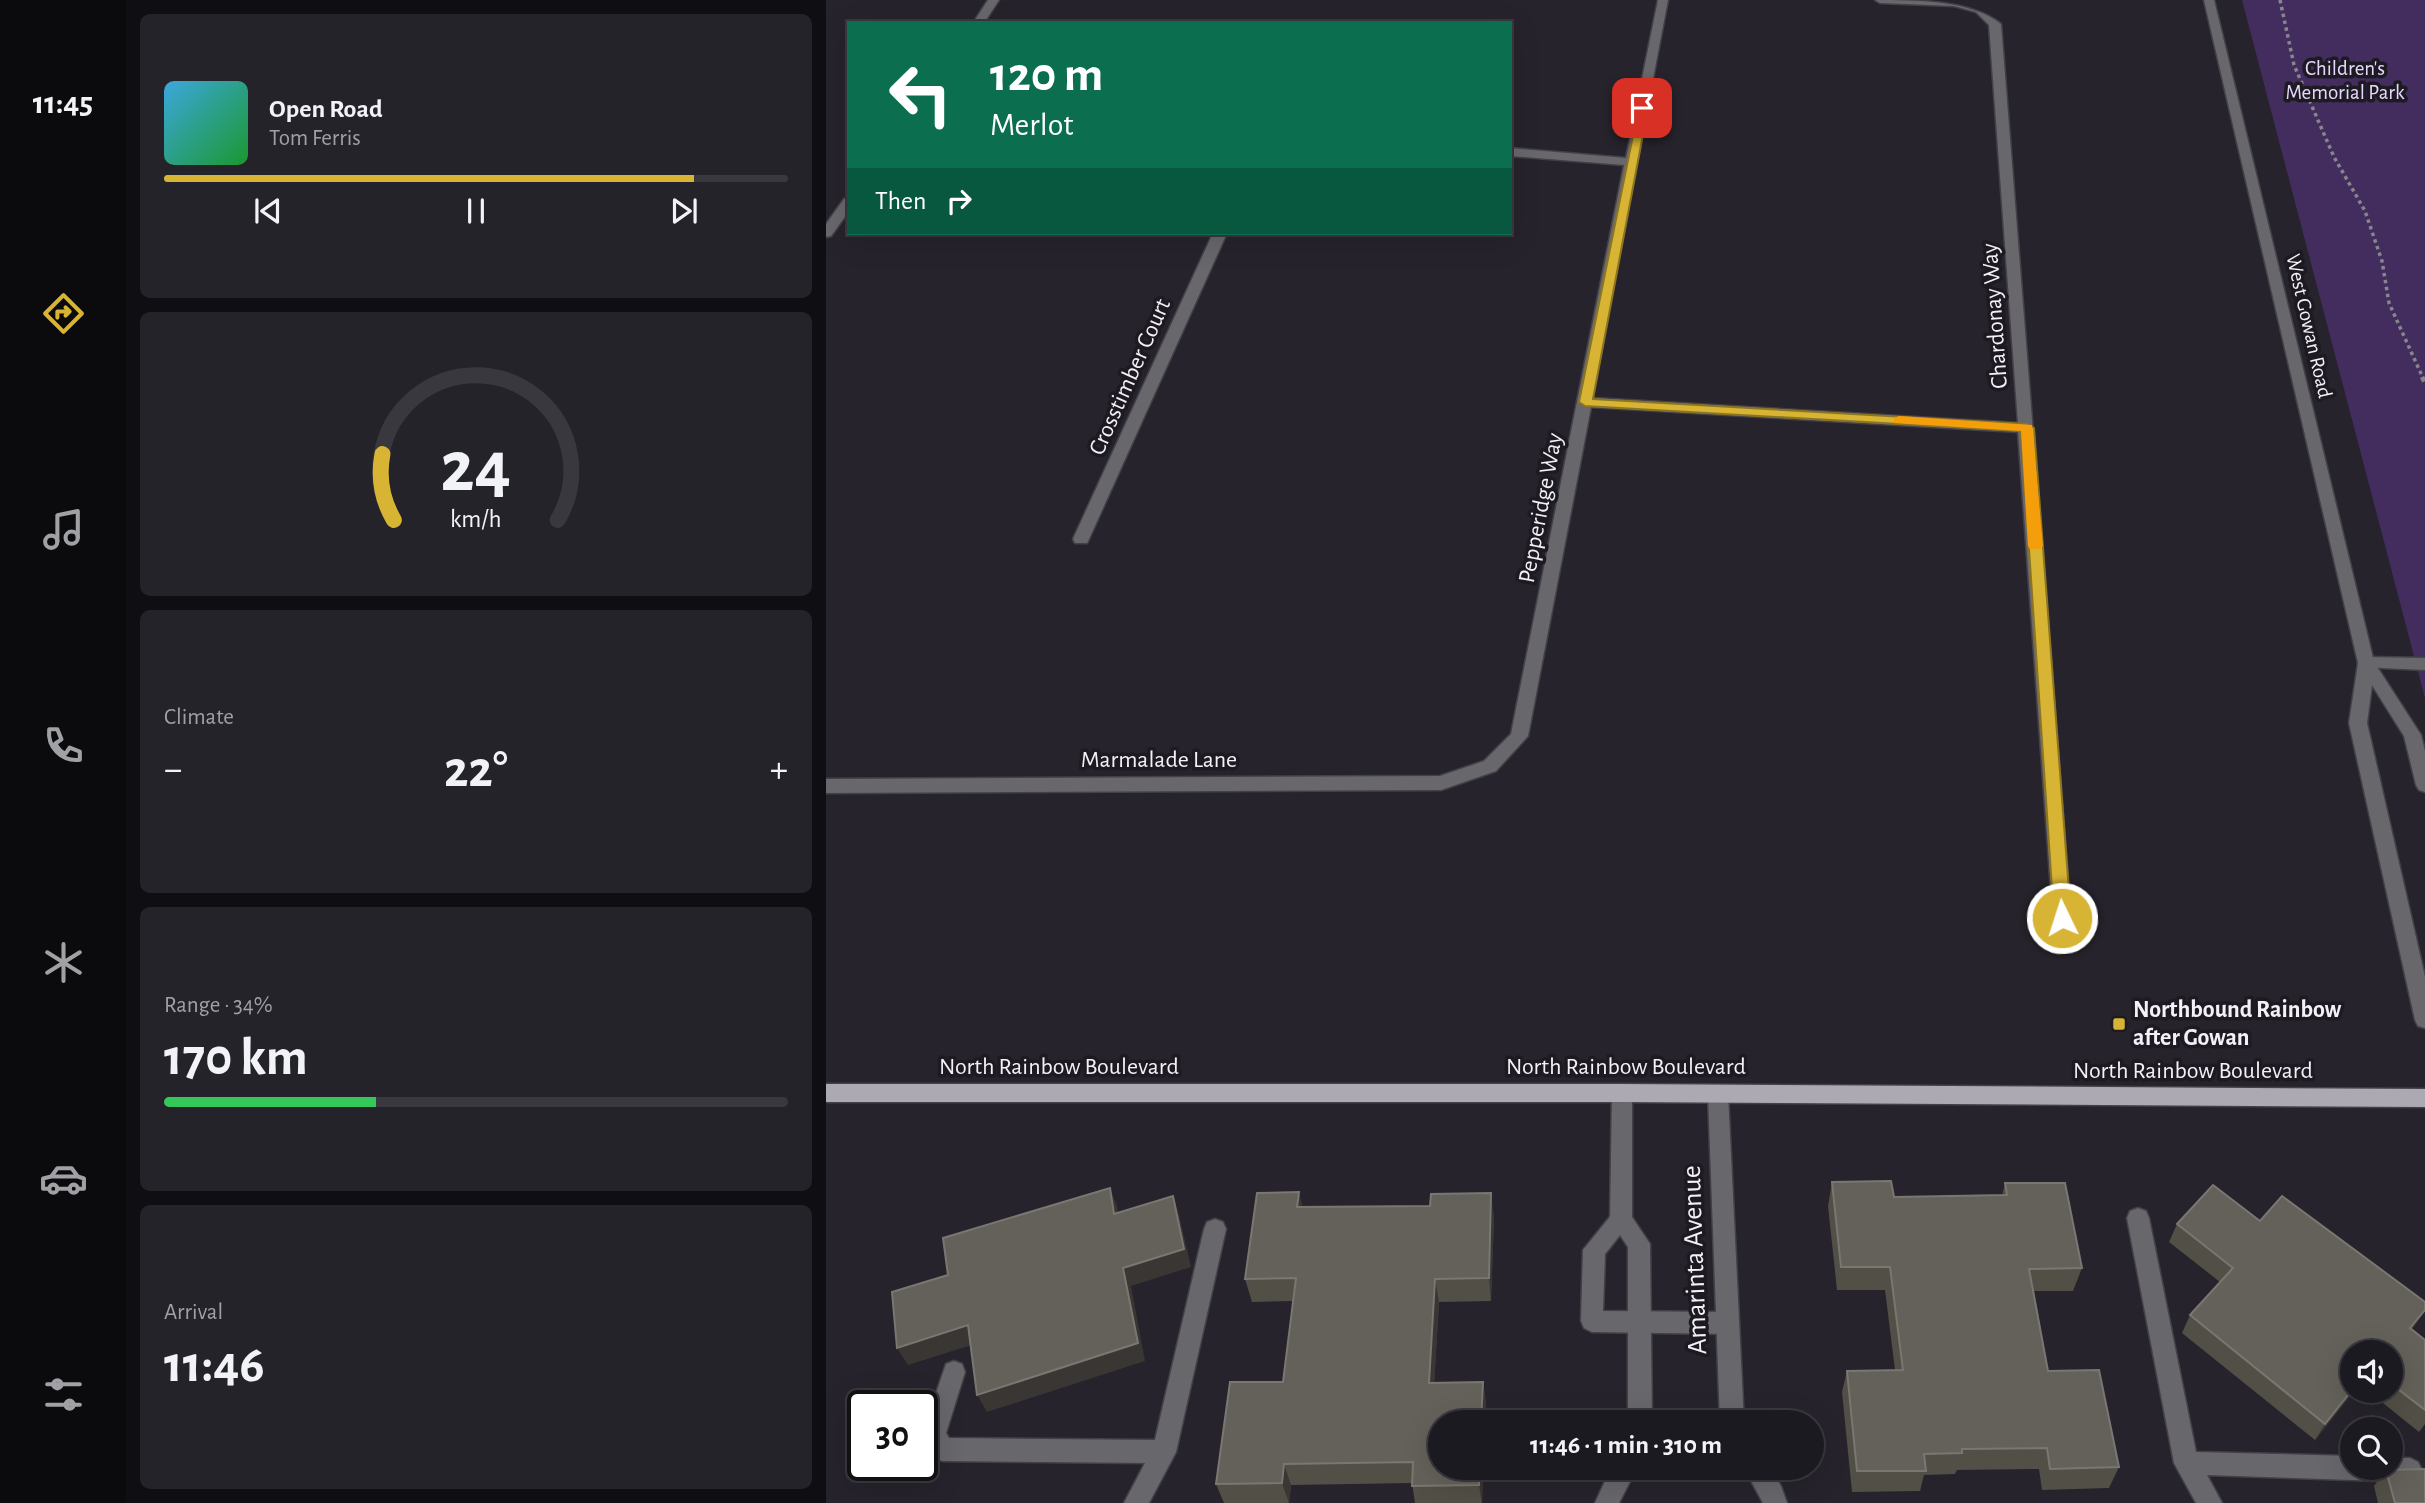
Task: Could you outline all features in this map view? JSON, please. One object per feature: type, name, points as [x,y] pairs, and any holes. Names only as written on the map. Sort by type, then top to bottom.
[{"type":"main road","name":"North Rainbow Boulevard","points":[[826,1093],[1622,1093],[2425,1098]]},
{"type":"street","points":[[979,21],[994,0]]},
{"type":"street","name":"Pepperidge Way","points":[[1490,766],[1519,736],[1663,0]]},
{"type":"street","name":"Chardonay Way","points":[[1880,0],[1955,3],[1980,10],[1995,24],[2062,918]]},
{"type":"street","name":"West Gowan Road","points":[[2209,0],[2366,663],[2412,735],[2425,785]]},
{"type":"street","points":[[1512,152],[1632,162]]},
{"type":"street","points":[[826,233],[847,205]]},
{"type":"street","name":"Crosstimber Court","points":[[1082,539],[1219,235]]},
{"type":"street","points":[[1585,402],[2027,428]]},
{"type":"street","points":[[2366,663],[2425,664]]},
{"type":"street","name":"West Gowan Road","points":[[2366,663],[2358,723],[2425,1020]]},
{"type":"street","name":"Marmalade Lane","points":[[826,786],[1441,783],[1490,766]]},
{"type":"street","points":[[1622,1093],[1621,1220],[1639,1244],[1640,1410]]},
{"type":"street","name":"Amarinta Avenue","points":[[1718,1094],[1731,1410]]},
{"type":"street","points":[[2138,1218],[2186,1463],[2210,1503]]},
{"type":"street","points":[[1621,1220],[1594,1250],[1592,1321],[1728,1323]]},
{"type":"street","points":[[1136,1503],[1164,1452],[1215,1229]]},
{"type":"street","points":[[954,1372],[934,1434],[942,1449],[1164,1452]]},
{"type":"street","points":[[2186,1463],[2410,1470]]},
{"type":"street","points":[[1607,1503],[1617,1480]]},
{"type":"street","points":[[1763,1480],[1775,1503]]},
{"type":"path","points":[[2280,0],[2294,65],[2334,157],[2365,211],[2382,261],[2389,303],[2425,383]]},
{"type":"green space","name":"Children's Memorial Park","points":[[2242,0],[2425,0],[2425,698]]},
{"type":"building","points":[[1891,1181],[1894,1197],[2007,1195],[2005,1183],[2065,1183],[2082,1268],[2029,1269],[2048,1371],[2099,1370],[2119,1467],[2050,1469],[2047,1448],[1962,1449],[1962,1453],[1924,1454],[1926,1471],[1857,1471],[1847,1371],[1903,1370],[1890,1267],[1841,1267],[1832,1182]]},
{"type":"building","points":[[2213,1185],[2260,1221],[2282,1196],[2425,1302],[2425,1310],[2410,1328],[2425,1340],[2425,1410],[2403,1393],[2403,1340],[2340,1340],[2342,1403],[2325,1424],[2190,1315],[2233,1268],[2177,1224]]},
{"type":"building","points":[[1110,1188],[1114,1214],[1173,1196],[1184,1249],[1123,1268],[1138,1343],[977,1395],[968,1325],[897,1348],[892,1292],[948,1275],[943,1238]]},
{"type":"building","points":[[1299,1192],[1297,1207],[1430,1206],[1431,1194],[1491,1193],[1489,1278],[1435,1279],[1429,1383],[1483,1382],[1482,1410],[1428,1410],[1428,1480],[1479,1480],[1479,1485],[1412,1486],[1413,1462],[1284,1464],[1282,1483],[1216,1484],[1230,1382],[1283,1382],[1296,1278],[1245,1279],[1257,1193]]},
{"type":"building","points":[[2425,1469],[2425,1503],[2395,1503],[2389,1480],[2403,1480],[2403,1470]]},
{"type":"slow traffic","points":[[1899,420],[2027,428],[2035,546]]},
{"type":"place","name":"Northbound Rainbow after Gowan","points":[[2119,1024]]},
{"type":"route","points":[[1642,108],[1585,402],[2027,428],[2062,918]]}]
